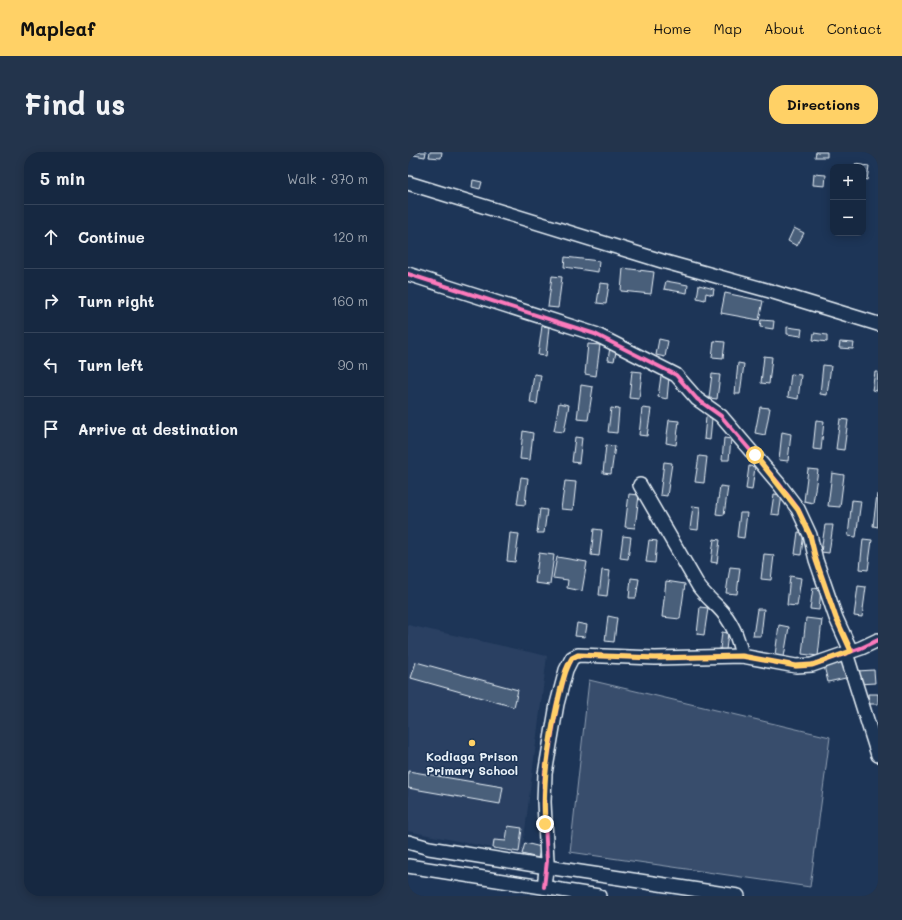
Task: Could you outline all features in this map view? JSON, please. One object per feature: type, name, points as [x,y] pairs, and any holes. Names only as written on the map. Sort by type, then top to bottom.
[{"type":"street","points":[[408,184],[662,261],[770,291],[878,324]]},
{"type":"street","points":[[408,274],[595,334],[676,375],[697,399],[721,416],[779,484],[798,510],[810,535],[816,560],[848,652],[878,755]]},
{"type":"street","points":[[640,485],[699,587],[707,598],[718,606],[731,622],[739,639],[742,656]]},
{"type":"street","points":[[544,887],[547,849],[544,802],[545,774],[557,704],[566,670],[572,658],[578,655],[655,658],[742,656],[796,666],[812,665],[878,640]]},
{"type":"street","points":[[408,842],[429,848],[738,896]]},
{"type":"street","points":[[408,866],[599,896]]},
{"type":"shaded area","name":"Kodiaga Prison Primary School","points":[[408,625],[547,656],[522,854],[408,831]]},
{"type":"shaded area","points":[[589,680],[830,737],[810,887],[570,852]]},
{"type":"building","points":[[408,152],[426,152],[425,157],[408,154]]},
{"type":"building","points":[[430,152],[442,152],[441,158],[429,157]]},
{"type":"building","points":[[816,152],[827,152],[827,157],[815,157]]},
{"type":"building","points":[[866,166],[869,166],[866,180]]},
{"type":"building","points":[[814,174],[826,175],[825,186],[813,185]]},
{"type":"building","points":[[473,180],[482,182],[480,189],[472,187]]},
{"type":"building","points":[[794,228],[804,233],[797,246],[788,241]]},
{"type":"building","points":[[565,257],[599,261],[598,272],[564,267]]},
{"type":"building","points":[[623,268],[654,272],[651,294],[621,291]]},
{"type":"building","points":[[552,276],[562,277],[558,308],[548,307]]},
{"type":"building","points":[[666,281],[688,285],[687,293],[664,289]]},
{"type":"building","points":[[600,283],[609,284],[606,304],[597,303]]},
{"type":"building","points":[[699,285],[714,289],[713,295],[706,293],[705,300],[697,298]]},
{"type":"building","points":[[725,293],[763,301],[759,320],[721,313]]},
{"type":"building","points":[[761,320],[774,321],[773,329],[760,327]]},
{"type":"building","points":[[542,326],[549,327],[546,356],[538,355]]},
{"type":"building","points":[[787,327],[802,329],[801,336],[787,334]]},
{"type":"building","points":[[814,333],[827,335],[827,342],[813,340]]},
{"type":"building","points":[[659,339],[668,341],[665,357],[656,355]]},
{"type":"building","points":[[714,341],[725,342],[723,358],[712,357]]},
{"type":"building","points":[[840,342],[854,343],[853,349],[839,348]]},
{"type":"building","points":[[588,344],[600,345],[596,376],[585,374]]},
{"type":"building","points":[[610,347],[617,348],[614,361],[608,360]]},
{"type":"building","points":[[764,356],[772,357],[769,384],[761,383]]},
{"type":"building","points":[[738,363],[744,364],[740,394],[735,394]]},
{"type":"building","points":[[823,365],[831,366],[827,395],[820,394]]},
{"type":"building","points":[[632,371],[642,372],[639,399],[629,398]]},
{"type":"building","points":[[875,372],[878,372],[877,391],[872,390]]},
{"type":"building","points":[[534,374],[541,375],[537,404],[530,403]]},
{"type":"building","points":[[712,374],[720,375],[717,399],[709,398]]},
{"type":"building","points":[[791,374],[801,375],[798,399],[788,397]]},
{"type":"building","points":[[661,376],[669,377],[667,399],[658,397]]},
{"type":"building","points":[[581,385],[593,387],[588,420],[577,419]]},
{"type":"building","points":[[559,403],[569,405],[564,432],[554,431]]},
{"type":"building","points":[[760,407],[770,408],[765,435],[755,433]]},
{"type":"building","points":[[611,408],[619,409],[617,433],[608,432]]},
{"type":"building","points":[[642,408],[651,409],[647,436],[639,435]]},
{"type":"building","points":[[706,417],[712,418],[710,440],[704,439]]},
{"type":"building","points":[[840,419],[848,420],[844,450],[836,449]]},
{"type":"building","points":[[669,420],[679,421],[676,445],[666,443]]},
{"type":"building","points":[[816,420],[824,421],[821,450],[813,449]]},
{"type":"building","points":[[523,431],[533,433],[530,460],[520,459]]},
{"type":"building","points":[[782,432],[791,434],[788,461],[779,460]]},
{"type":"building","points":[[575,437],[582,438],[579,463],[572,462]]},
{"type":"building","points":[[724,438],[731,439],[729,460],[722,460]]},
{"type":"building","points":[[606,445],[615,446],[611,474],[603,473]]},
{"type":"building","points":[[699,456],[707,457],[704,483],[695,482]]},
{"type":"building","points":[[664,462],[672,463],[667,496],[660,495]]},
{"type":"building","points":[[749,466],[755,467],[752,490],[746,489]]},
{"type":"building","points":[[808,469],[818,470],[813,503],[804,501]]},
{"type":"building","points":[[832,473],[844,475],[840,507],[828,506]]},
{"type":"building","points":[[521,477],[528,478],[525,505],[517,504]]},
{"type":"building","points":[[565,481],[576,482],[573,510],[561,509]]},
{"type":"building","points":[[720,486],[728,487],[724,515],[716,514]]},
{"type":"building","points":[[629,494],[639,495],[635,528],[625,527]]},
{"type":"building","points":[[774,494],[782,495],[779,515],[771,514]]},
{"type":"building","points":[[878,494],[878,527],[873,526]]},
{"type":"building","points":[[852,500],[861,501],[856,537],[848,536]]},
{"type":"building","points":[[693,506],[700,507],[698,530],[690,529]]},
{"type":"building","points":[[540,509],[547,510],[544,533],[537,533]]},
{"type":"building","points":[[740,513],[747,513],[744,538],[737,537]]},
{"type":"building","points":[[825,525],[833,525],[829,553],[821,552]]},
{"type":"building","points":[[594,529],[602,530],[599,556],[591,555]]},
{"type":"building","points":[[798,532],[804,533],[801,555],[795,554]]},
{"type":"building","points":[[510,533],[519,534],[515,562],[507,561]]},
{"type":"building","points":[[623,536],[631,537],[628,559],[620,558]]},
{"type":"building","points":[[714,539],[720,540],[717,563],[711,562]]},
{"type":"building","points":[[863,539],[872,540],[868,570],[860,569]]},
{"type":"building","points":[[649,540],[657,541],[655,563],[646,562]]},
{"type":"building","points":[[539,553],[554,555],[550,585],[535,583]]},
{"type":"building","points":[[764,554],[774,555],[771,580],[761,579]]},
{"type":"building","points":[[557,557],[587,562],[582,591],[567,588],[568,580],[553,578]]},
{"type":"building","points":[[730,567],[740,568],[737,594],[726,593]]},
{"type":"building","points":[[602,570],[610,571],[607,596],[599,595]]},
{"type":"building","points":[[790,576],[801,578],[797,606],[787,605]]},
{"type":"building","points":[[631,578],[639,579],[636,598],[629,598]]},
{"type":"building","points":[[666,581],[685,584],[680,619],[662,617]]},
{"type":"building","points":[[858,586],[866,587],[862,617],[854,616]]},
{"type":"building","points":[[813,588],[821,589],[819,610],[810,609]]},
{"type":"building","points":[[700,607],[708,608],[704,635],[697,634]]},
{"type":"building","points":[[757,609],[764,609],[761,636],[753,636]]},
{"type":"building","points":[[608,616],[617,618],[614,642],[605,641]]},
{"type":"building","points":[[806,618],[822,620],[818,656],[802,654]]},
{"type":"building","points":[[577,623],[587,625],[585,637],[575,636]]},
{"type":"building","points":[[779,625],[789,627],[784,657],[775,655]]},
{"type":"building","points":[[722,632],[728,633],[726,650],[720,649]]},
{"type":"building","points":[[845,657],[850,677],[828,682],[823,662]]},
{"type":"building","points":[[416,662],[518,690],[514,707],[411,678]]},
{"type":"building","points":[[874,670],[875,683],[858,684],[857,671]]},
{"type":"building","points":[[868,694],[878,694],[878,704],[869,704]]},
{"type":"building","points":[[408,771],[503,787],[500,804],[408,788]]},
{"type":"building","points":[[508,826],[522,828],[519,852],[493,848],[494,840],[506,841]]},
{"type":"building","points":[[525,843],[541,847],[538,858],[522,854]]},
{"type":"cycle path","points":[[408,274],[595,334],[676,375],[697,399],[721,416],[779,484],[798,509],[810,535],[816,560],[836,618],[851,651]]},
{"type":"cycle path","points":[[544,887],[547,861],[544,802],[545,774],[557,704],[566,670],[572,658],[578,655],[655,658],[742,656],[796,666],[812,665],[861,648],[878,640]]},
{"type":"place","name":"Kodiaga Prison Primary School","points":[[472,743]]},
{"type":"route","points":[[545,824],[545,774],[549,746],[557,704],[566,670],[572,658],[578,655],[655,658],[742,656],[796,666],[812,665],[851,651],[836,618],[816,560],[810,535],[798,510],[755,455]]}]
